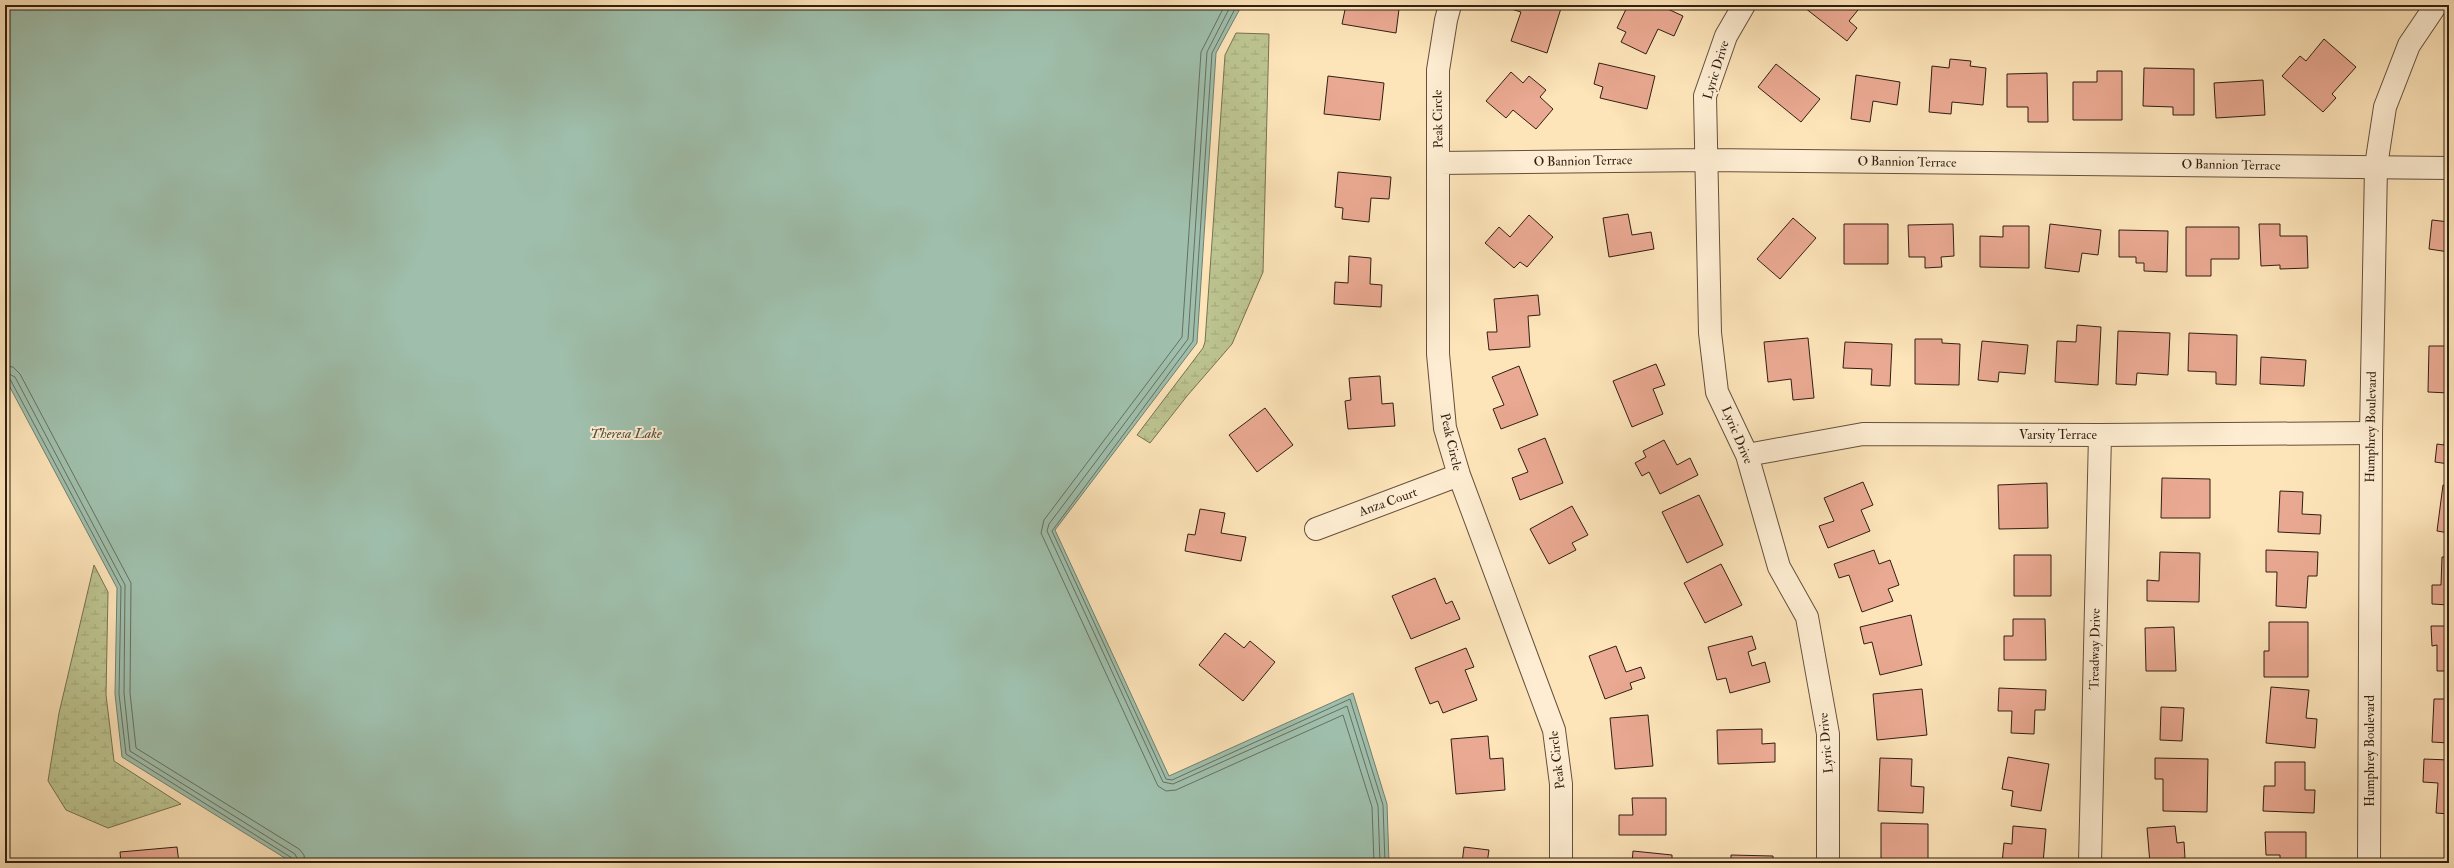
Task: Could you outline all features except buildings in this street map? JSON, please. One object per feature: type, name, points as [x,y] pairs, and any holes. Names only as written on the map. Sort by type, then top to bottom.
[{"type":"street","name":"Peak Circle","points":[[1450,5],[1446,20],[1438,70],[1438,354],[1445,428],[1459,475],[1554,730],[1561,784],[1561,863]]},
{"type":"street","name":"Lyric Drive","points":[[1744,5],[1726,36],[1705,96],[1710,333],[1717,392],[1747,455],[1778,567],[1806,617],[1828,734],[1828,863]]},
{"type":"street","name":"Humphrey Boulevard","points":[[2370,863],[2371,433],[2376,166],[2385,107],[2390,93],[2409,45],[2436,5]]},
{"type":"street","name":"O Bannion Terrace","points":[[1439,163],[1706,160],[2376,166],[2449,168]]},
{"type":"street","name":"Varsity Terrace","points":[[1747,455],[1863,434],[2100,435],[2371,433]]},
{"type":"street","name":"Treadway Drive","points":[[2090,863],[2100,435]]},
{"type":"street","name":"Anza Court","points":[[1316,529],[1459,475]]},
{"type":"green space","points":[[1236,33],[1269,34],[1263,272],[1232,344],[1187,396],[1150,443],[1137,435],[1203,348],[1205,342],[1225,55]]},
{"type":"green space","points":[[94,565],[108,592],[106,695],[114,761],[181,804],[108,828],[66,810],[48,781],[59,713]]},
{"type":"water","name":"Theresa Lake","points":[[5,5],[1242,5],[1216,53],[1197,343],[1055,530],[1169,776],[1353,693],[1387,804],[1389,863],[293,863],[122,757],[115,694],[117,588],[5,378]]}]
